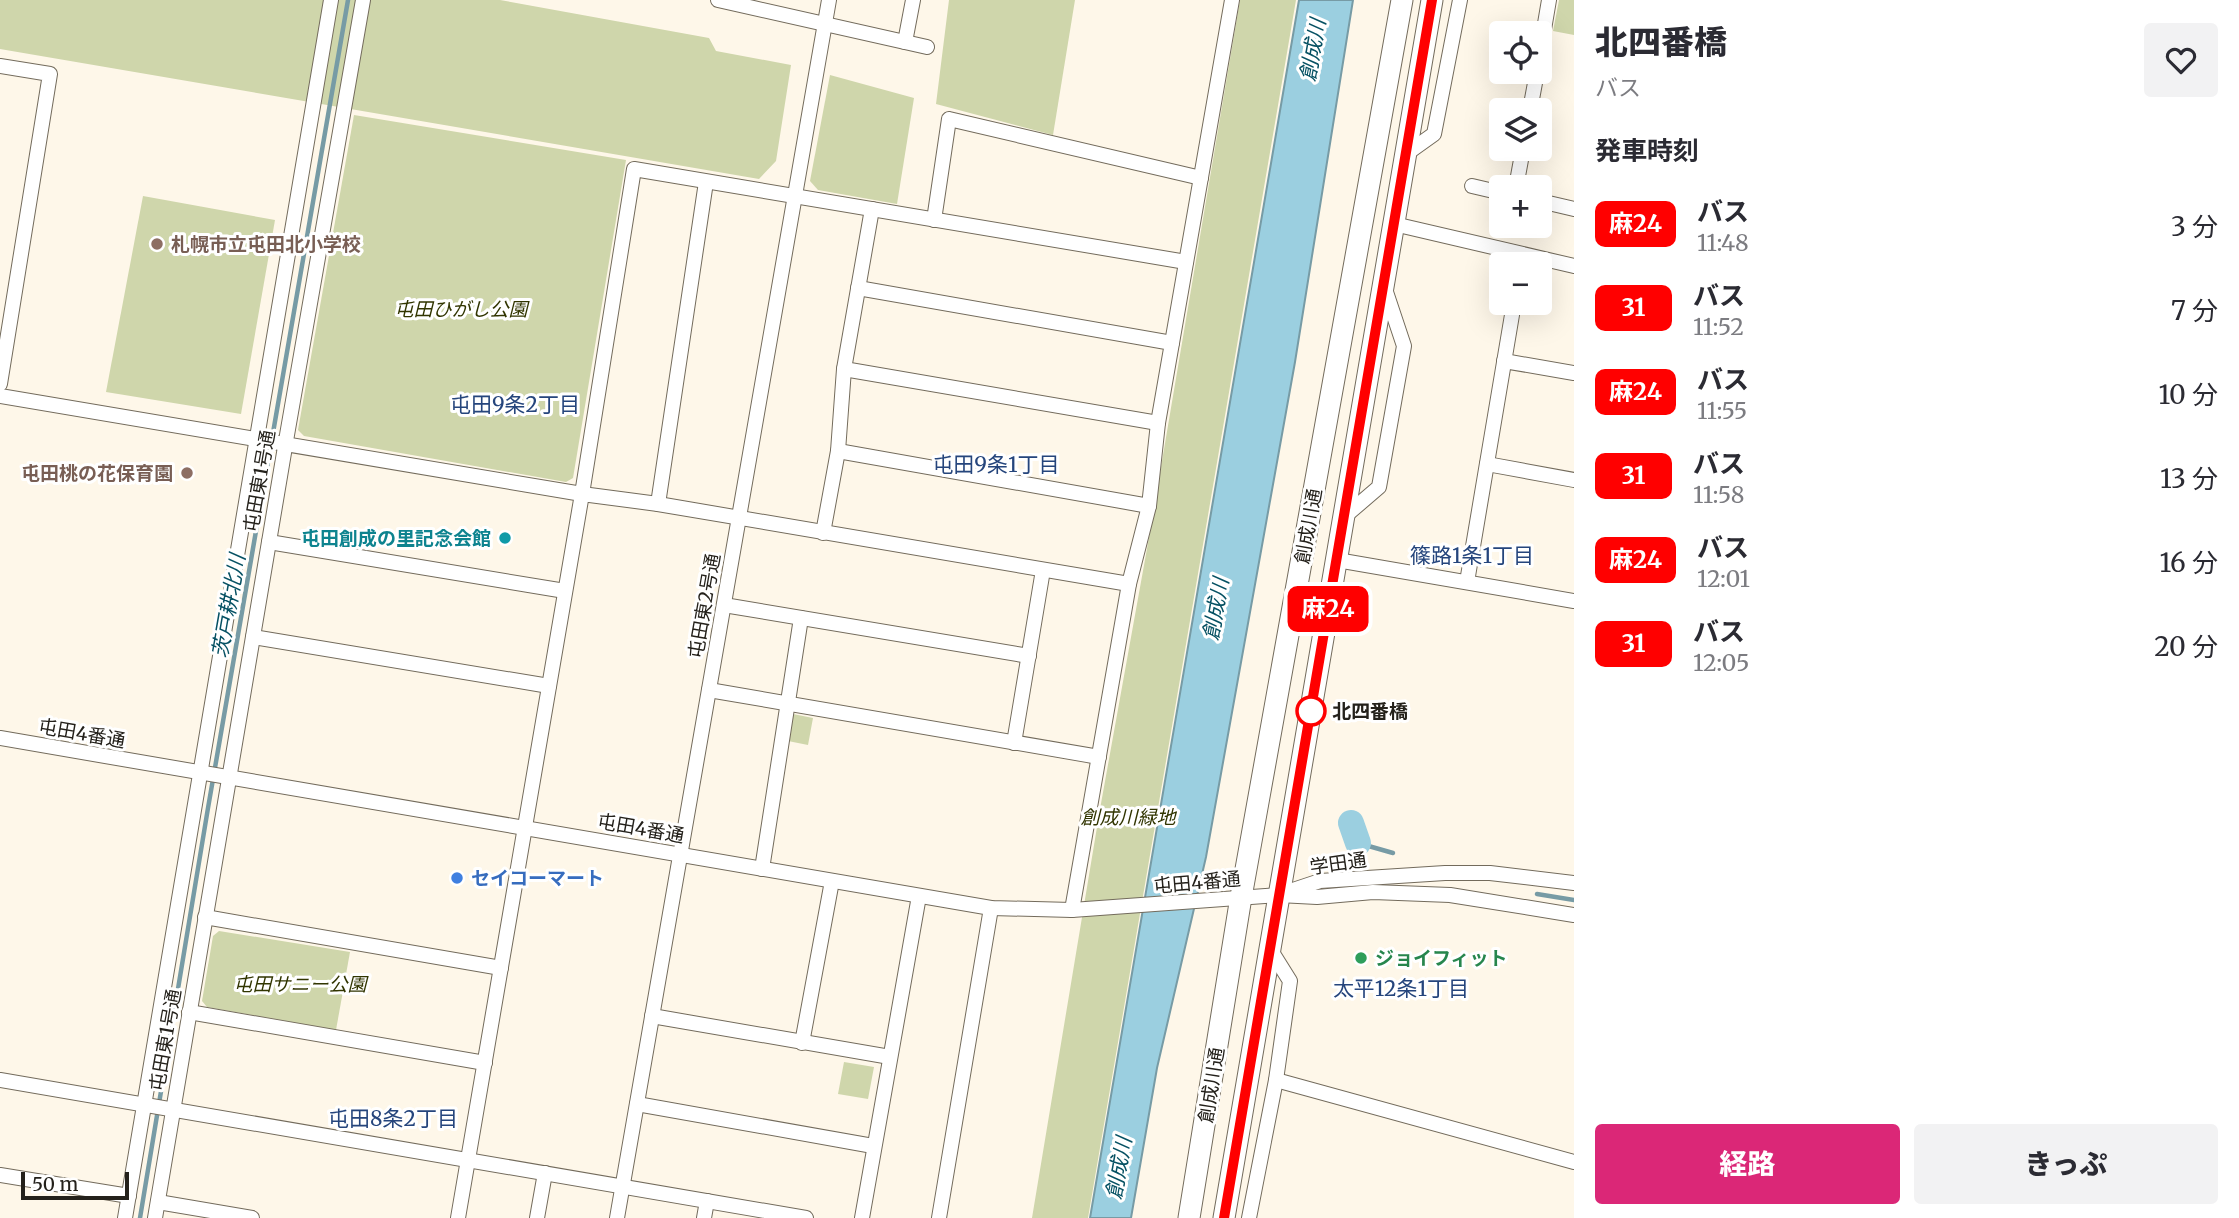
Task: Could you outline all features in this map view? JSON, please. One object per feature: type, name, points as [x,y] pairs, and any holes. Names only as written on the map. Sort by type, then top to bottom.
[{"type":"highway","name":"創成川通","points":[[1189,1218],[1241,897],[1402,0]]},
{"type":"highway","name":"創成川通","points":[[1224,1218],[1432,0]]},
{"type":"street","name":"屯田東1号通","points":[[155,1218],[158,1202],[159,1107],[215,777],[260,440],[331,0]]},
{"type":"street","name":"屯田東1号通","points":[[125,1218],[129,1196],[189,1012],[205,917],[215,777],[253,637],[282,444],[363,0]]},
{"type":"street","points":[[719,0],[744,3],[927,47]]},
{"type":"street","name":"屯田東2号通","points":[[617,1218],[829,0]]},
{"type":"street","points":[[905,42],[913,0]]},
{"type":"street","points":[[1072,910],[1129,584],[1149,506],[1158,423],[1232,0]]},
{"type":"street","points":[[1406,154],[1434,134],[1460,0]]},
{"type":"street","points":[[1545,21],[1549,0]]},
{"type":"street","points":[[0,66],[50,74],[0,384]]},
{"type":"street","points":[[934,220],[949,119],[1201,178]]},
{"type":"street","points":[[458,1218],[582,494],[634,169],[1186,262]]},
{"type":"street","points":[[658,504],[706,182]]},
{"type":"street","points":[[1472,186],[1489,189]]},
{"type":"street","points":[[1552,204],[1574,209]]},
{"type":"street","points":[[823,533],[838,451],[844,369],[872,209]]},
{"type":"street","points":[[1394,224],[1496,252]]},
{"type":"street","points":[[1552,263],[1574,265]]},
{"type":"street","points":[[1344,517],[1379,487],[1404,346],[1384,284]]},
{"type":"street","points":[[858,288],[1172,343]]},
{"type":"street","points":[[1467,582],[1512,315]]},
{"type":"street","points":[[1504,361],[1574,373]]},
{"type":"street","points":[[844,369],[1158,423]]},
{"type":"street","points":[[0,396],[1129,584]]},
{"type":"street","points":[[838,451],[1149,506]]},
{"type":"street","points":[[1487,464],[1574,480]]},
{"type":"street","points":[[269,542],[565,591]]},
{"type":"street","points":[[1337,560],[1574,601]]},
{"type":"street","points":[[1014,743],[1043,570]]},
{"type":"street","points":[[724,605],[1029,656]]},
{"type":"street","points":[[762,869],[801,618]]},
{"type":"street","points":[[253,637],[549,686]]},
{"type":"street","points":[[709,690],[1099,757]]},
{"type":"street","name":"屯田4番通","points":[[0,738],[991,908],[1072,910],[1279,895]]},
{"type":"street","name":"学田通","points":[[1279,895],[1320,881],[1445,873],[1525,876],[1574,883]]},
{"type":"street","points":[[803,1043],[832,881]]},
{"type":"street","name":"学田通","points":[[1279,895],[1317,897],[1373,892],[1450,895],[1574,915]]},
{"type":"street","points":[[862,1218],[919,897]]},
{"type":"street","points":[[939,1218],[991,908]]},
{"type":"street","points":[[205,917],[501,968]]},
{"type":"street","points":[[1249,1218],[1276,1080],[1290,981],[1270,949]]},
{"type":"street","points":[[189,1012],[485,1063]]},
{"type":"street","points":[[652,1016],[890,1057]]},
{"type":"street","points":[[0,1080],[806,1218]]},
{"type":"street","points":[[1276,1080],[1574,1163]]},
{"type":"street","points":[[637,1104],[873,1146]]},
{"type":"street","points":[[537,1218],[545,1173]]},
{"type":"street","points":[[0,1175],[129,1196]]},
{"type":"street","points":[[704,1218],[707,1201]]},
{"type":"street","points":[[158,1202],[252,1218]]},
{"type":"green space","points":[[0,0],[500,0],[709,38],[716,51],[791,65],[776,161],[759,179],[0,49]]},
{"type":"green space","points":[[949,0],[1075,0],[1053,135],[936,104]]},
{"type":"green space","name":"創成川緑地","points":[[1240,0],[1296,0],[1088,1218],[1032,1218],[1100,809]]},
{"type":"green space","points":[[1559,0],[1574,0],[1574,35],[1553,31]]},
{"type":"green space","points":[[830,75],[914,98],[897,204],[818,190],[810,181]]},
{"type":"green space","name":"屯田ひがし公園","points":[[354,115],[626,160],[573,478],[566,482],[304,436],[298,430]]},
{"type":"green space","points":[[143,196],[275,220],[241,414],[106,392]]},
{"type":"green space","points":[[793,714],[813,718],[808,745],[788,741]]},
{"type":"green space","name":"屯田サニー公園","points":[[219,931],[350,952],[336,1030],[207,1007],[202,1001],[213,936]]},
{"type":"green space","points":[[844,1062],[874,1067],[868,1099],[838,1094]]},
{"type":"water","name":"創成川","points":[[1299,0],[1353,0],[1295,362],[1206,857],[1157,1068],[1131,1218],[1090,1218]]},
{"type":"waterway","name":"茨戸耕北川","points":[[140,1218],[348,0]]},
{"type":"waterway","points":[[1351,823],[1358,843]]},
{"type":"waterway","points":[[1358,843],[1393,853]]},
{"type":"waterway","points":[[1537,894],[1574,900]]},
{"type":"bus line","name":"麻24","points":[[1224,1218],[1432,0]]},
{"type":"place","name":"札幌市立屯田北小学校","points":[[157,244]]},
{"type":"place","name":"屯田桃の花保育園","points":[[187,473]]},
{"type":"place","name":"屯田創成の里記念会館","points":[[505,538]]},
{"type":"place","name":"北四番橋","points":[[1311,711]]},
{"type":"place","name":"セイコーマート","points":[[457,878]]},
{"type":"place","name":"ジョイフィット","points":[[1361,958]]},
{"type":"district","name":"屯田9条2丁目","points":[[515,405]]},
{"type":"district","name":"屯田9条1丁目","points":[[996,465]]},
{"type":"district","name":"篠路1条1丁目","points":[[1472,556]]},
{"type":"district","name":"太平12条1丁目","points":[[1401,989]]},
{"type":"district","name":"屯田8条2丁目","points":[[393,1119]]}]
